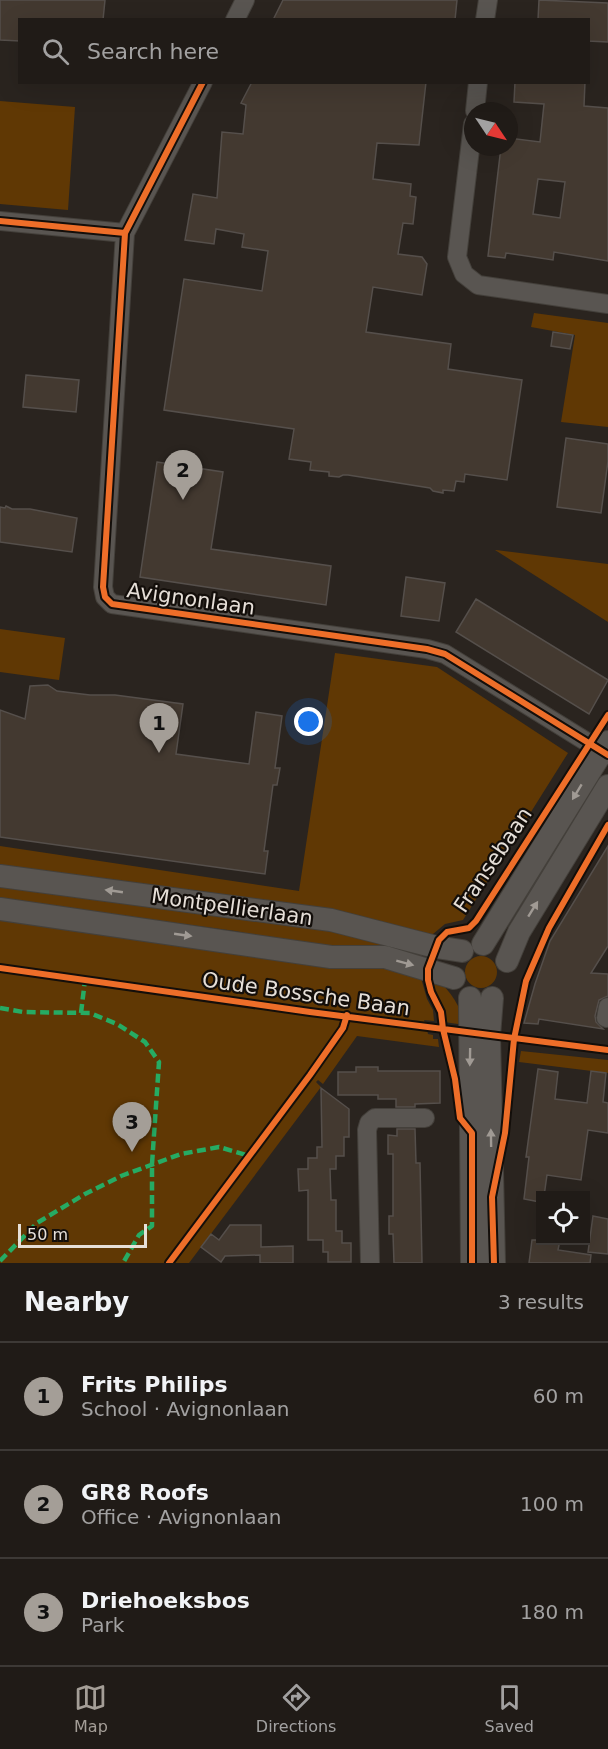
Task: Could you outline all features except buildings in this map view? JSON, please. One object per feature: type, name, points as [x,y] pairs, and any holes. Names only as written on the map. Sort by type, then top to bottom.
[{"type":"street","points":[[236,18],[245,0]]},
{"type":"street","points":[[485,18],[488,0]]},
{"type":"street","name":"Avignonlaan","points":[[202,84],[125,233],[103,586],[105,597],[112,604],[427,649],[446,654],[606,750]]},
{"type":"street","points":[[476,102],[478,84]]},
{"type":"street","points":[[469,156],[457,257],[464,274],[478,285],[608,304]]},
{"type":"street","points":[[0,221],[125,233]]},
{"type":"street","name":"Fransebaan","points":[[473,948],[606,750]]},
{"type":"street","points":[[481,998],[505,987],[508,978],[507,961],[519,932],[608,786]]},
{"type":"street","name":"Montpellierlaan","points":[[0,876],[331,920],[436,947],[473,948]]},
{"type":"street","name":"Montpellierlaan","points":[[0,909],[331,957],[385,957],[454,978]]},
{"type":"street","points":[[481,998],[457,986],[453,968],[456,959],[473,948],[497,949],[507,961]]},
{"type":"street","points":[[472,1263],[481,998]]},
{"type":"street","points":[[481,998],[489,1036],[494,1263]]},
{"type":"street","points":[[370,1263],[367,1130],[369,1122],[375,1118],[425,1118]]},
{"type":"shaded area","points":[[0,101],[75,107],[68,210],[0,204]]},
{"type":"shaded area","points":[[534,313],[608,323],[608,427],[561,422],[575,335],[531,327]]},
{"type":"shaded area","points":[[495,550],[608,564],[608,622]]},
{"type":"shaded area","points":[[0,629],[65,638],[59,680],[0,672]]},
{"type":"shaded area","points":[[335,653],[437,667],[568,753],[463,920],[445,924],[433,934],[428,934],[0,868],[0,846],[299,891]]},
{"type":"shaded area","points":[[0,886],[315,925],[421,949],[418,961],[338,952],[235,931],[0,899]]},
{"type":"shaded area","points":[[0,916],[376,962],[421,978],[433,1010],[434,1021],[424,1020],[428,1034],[433,1035],[433,1039],[438,1039],[439,1047],[357,1036],[323,1084],[318,1080],[316,1082],[321,1087],[189,1263],[0,1263]]},
{"type":"shaded area","points":[[481,956],[492,961],[497,972],[492,983],[481,988],[470,983],[465,972],[470,961]]},
{"type":"shaded area","points":[[431,976],[453,997],[465,1025],[444,1022],[443,1009]]},
{"type":"shaded area","points":[[521,1051],[608,1060],[608,1073],[519,1062]]},
{"type":"marked path","points":[[81,1013],[85,980]]},
{"type":"marked path","points":[[0,1008],[23,1012],[90,1013],[117,1024],[145,1042],[159,1062],[152,1164],[152,1226],[139,1235],[123,1263]]},
{"type":"marked path","points":[[0,1261],[37,1223],[85,1194],[121,1176],[181,1154],[219,1147],[250,1156]]},
{"type":"cycle path","points":[[202,84],[125,233],[103,587],[105,597],[112,604],[427,649],[445,654],[608,755]]},
{"type":"cycle path","points":[[0,221],[125,233]]},
{"type":"cycle path","points":[[472,1263],[472,1133],[460,1118],[455,1079],[441,1012],[431,992],[428,969],[439,940],[447,932],[469,928],[476,921],[608,715]]},
{"type":"cycle path","points":[[494,1263],[492,1197],[505,1133],[514,1039],[526,981],[549,928],[608,825]]},
{"type":"cycle path","name":"Oude Bossche Baan","points":[[0,968],[310,1012],[608,1050]]},
{"type":"cycle path","name":"Oude Bossche Baan","points":[[169,1263],[310,1075],[343,1028],[347,1015]]},
{"type":"place","name":"GR8 Roofs","points":[[183,500]]},
{"type":"place","name":"Frits Philips","points":[[159,753]]},
{"type":"place","name":"Driehoeksbos","points":[[132,1152]]}]
